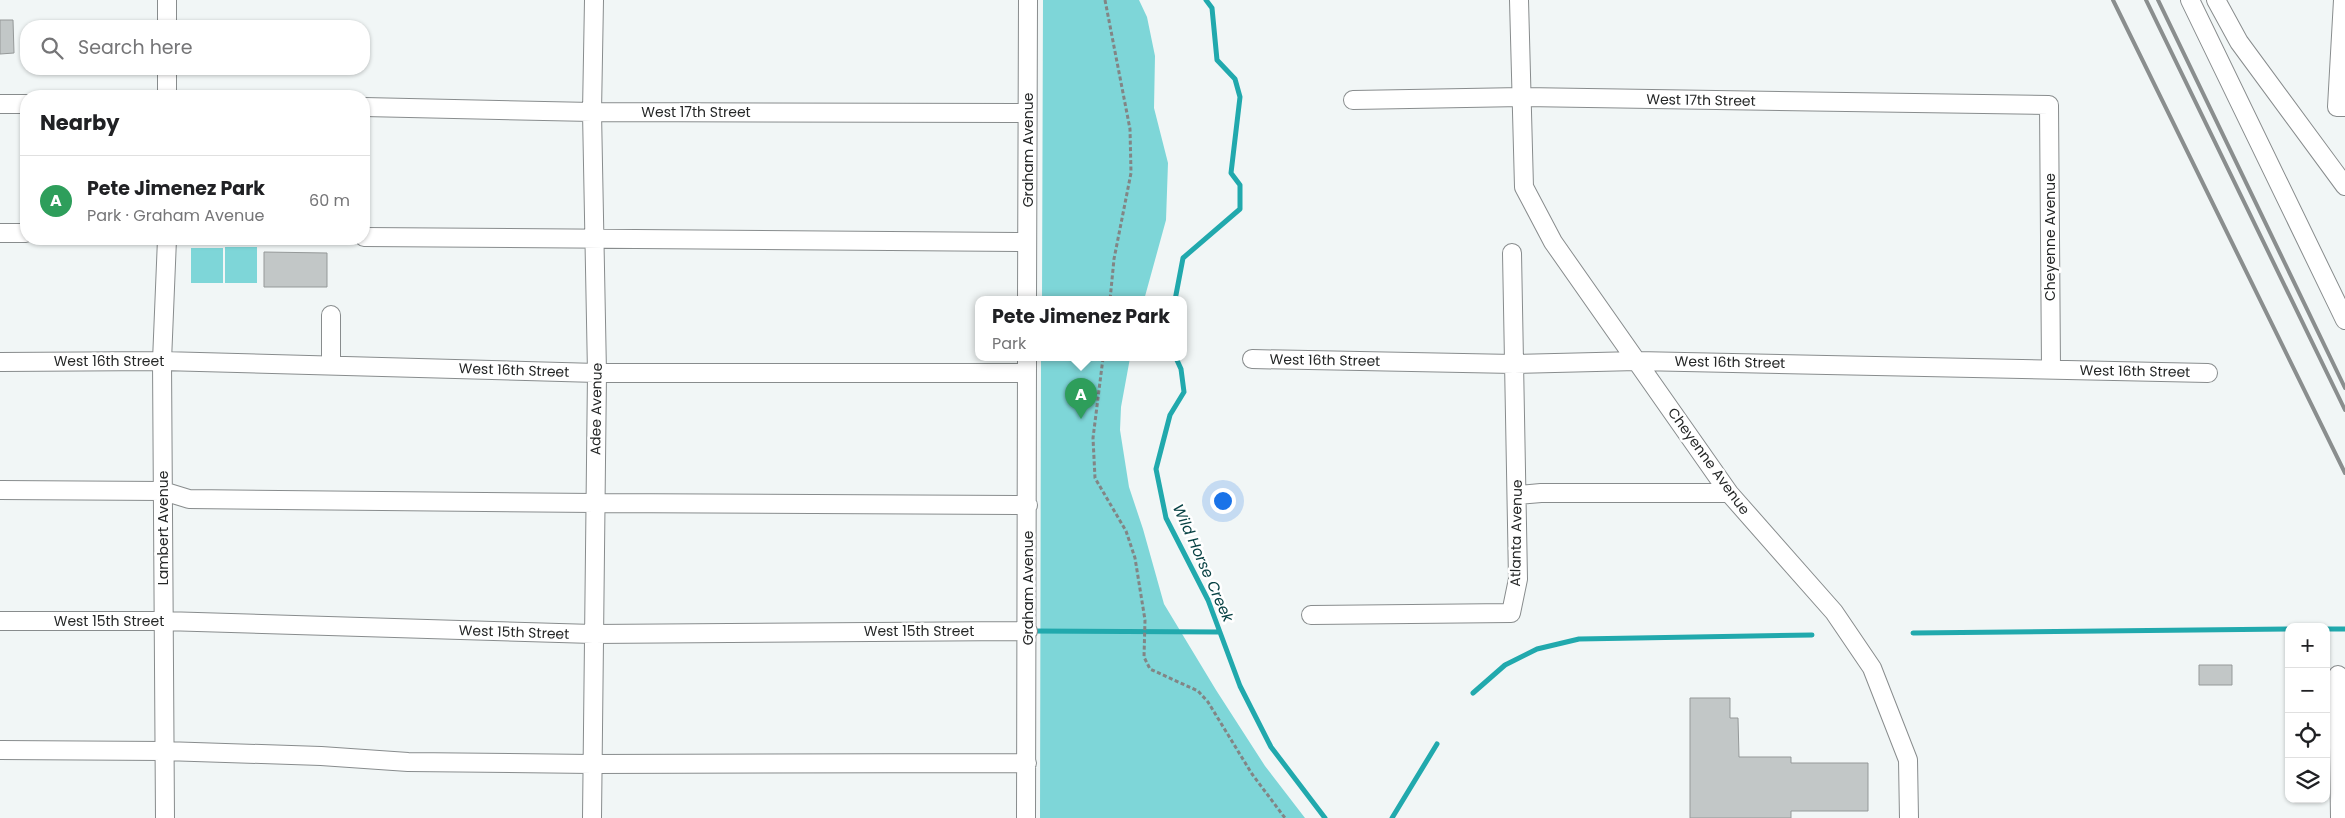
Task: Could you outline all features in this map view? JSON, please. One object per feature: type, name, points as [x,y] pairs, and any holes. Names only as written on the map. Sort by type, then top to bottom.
[{"type":"street","points":[[167,0],[167,20]]},
{"type":"street","name":"Adee Avenue","points":[[592,818],[597,373],[592,112],[594,0]]},
{"type":"street","name":"Graham Avenue","points":[[1028,0],[1028,296]]},
{"type":"street","points":[[1519,0],[1522,97]]},
{"type":"street","points":[[2190,0],[2345,320]]},
{"type":"street","points":[[2216,0],[2239,42],[2345,186]]},
{"type":"street","points":[[2341,107],[2343,0]]},
{"type":"street","points":[[167,75],[167,90]]},
{"type":"street","name":"West 17th Street","points":[[1353,100],[1522,97],[2049,105]]},
{"type":"street","name":"Cheyenne Avenue","points":[[1522,97],[1524,187],[1553,242],[1730,493],[1834,612],[1872,668],[1908,760],[1909,818]]},
{"type":"street","points":[[0,104],[20,104]]},
{"type":"street","name":"Cheyenne Avenue","points":[[2049,105],[2051,369]]},
{"type":"street","name":"West 17th Street","points":[[370,107],[592,112],[1028,113]]},
{"type":"street","points":[[0,233],[20,233]]},
{"type":"street","points":[[370,237],[1028,242]]},
{"type":"street","name":"Lambert Avenue","points":[[165,818],[162,361],[166,245]]},
{"type":"street","name":"Atlanta Avenue","points":[[1311,615],[1511,613],[1518,579],[1512,253]]},
{"type":"street","points":[[331,315],[331,365]]},
{"type":"street","name":"West 16th Street","points":[[1252,359],[1514,364],[1638,360],[2208,373]]},
{"type":"street","name":"West 16th Street","points":[[0,362],[162,361],[597,373],[1028,365]]},
{"type":"street","name":"Graham Avenue","points":[[1026,818],[1028,365]]},
{"type":"street","points":[[0,490],[163,490],[189,499],[595,504],[1028,505]]},
{"type":"street","points":[[1517,495],[1542,493],[1730,493]]},
{"type":"street","name":"West 15th Street","points":[[0,621],[164,621],[593,634],[1028,631]]},
{"type":"street","points":[[2338,675],[2340,818]]},
{"type":"street","points":[[0,750],[164,751],[321,756],[408,762],[592,764],[1027,763]]},
{"type":"path","points":[[1106,0],[1130,129],[1131,173],[1114,259],[1110,296]]},
{"type":"path","points":[[1103,361],[1093,438],[1095,478],[1126,531],[1136,558],[1145,620],[1144,657],[1150,669],[1198,691],[1208,702],[1252,774],[1285,818]]},
{"type":"shaded area","points":[[1043,0],[1139,0],[1147,17],[1155,56],[1154,108],[1168,163],[1166,220],[1145,296],[1042,296]]},
{"type":"shaded area","points":[[225,247],[257,247],[257,283],[225,283]]},
{"type":"shaded area","points":[[191,248],[223,248],[223,283],[191,283]]},
{"type":"shaded area","points":[[1041,361],[1129,361],[1121,407],[1120,430],[1129,487],[1164,604],[1265,766],[1305,818],[1040,818]]},
{"type":"building","points":[[0,20],[13,20],[14,53],[0,54]]},
{"type":"building","points":[[264,252],[327,253],[327,287],[264,287]]},
{"type":"building","points":[[2199,665],[2232,665],[2232,685],[2199,685]]},
{"type":"building","points":[[1690,698],[1730,698],[1730,718],[1738,718],[1739,757],[1791,757],[1791,763],[1868,763],[1868,811],[1791,811],[1791,818],[1690,818]]},
{"type":"waterway","name":"Wild Horse Creek","points":[[1176,296],[1183,258],[1240,209],[1240,185],[1231,173],[1240,97],[1235,79],[1217,60],[1212,8],[1206,0]]},
{"type":"waterway","name":"Wild Horse Creek","points":[[1177,361],[1181,369],[1184,392],[1170,415],[1156,469],[1166,518],[1208,600],[1240,686],[1271,747],[1325,818]]},
{"type":"waterway","points":[[1913,633],[2285,629]]},
{"type":"waterway","points":[[2330,629],[2345,629]]},
{"type":"waterway","points":[[1031,631],[1220,632]]},
{"type":"waterway","points":[[1473,693],[1505,665],[1537,649],[1579,639],[1812,635]]},
{"type":"waterway","points":[[1392,818],[1437,744]]},
{"type":"railway","points":[[2113,0],[2345,473]]},
{"type":"railway","points":[[2146,0],[2345,410]]},
{"type":"railway","points":[[2158,0],[2345,388]]},
{"type":"place","name":"Pete Jimenez Park","points":[[1081,419]]}]
